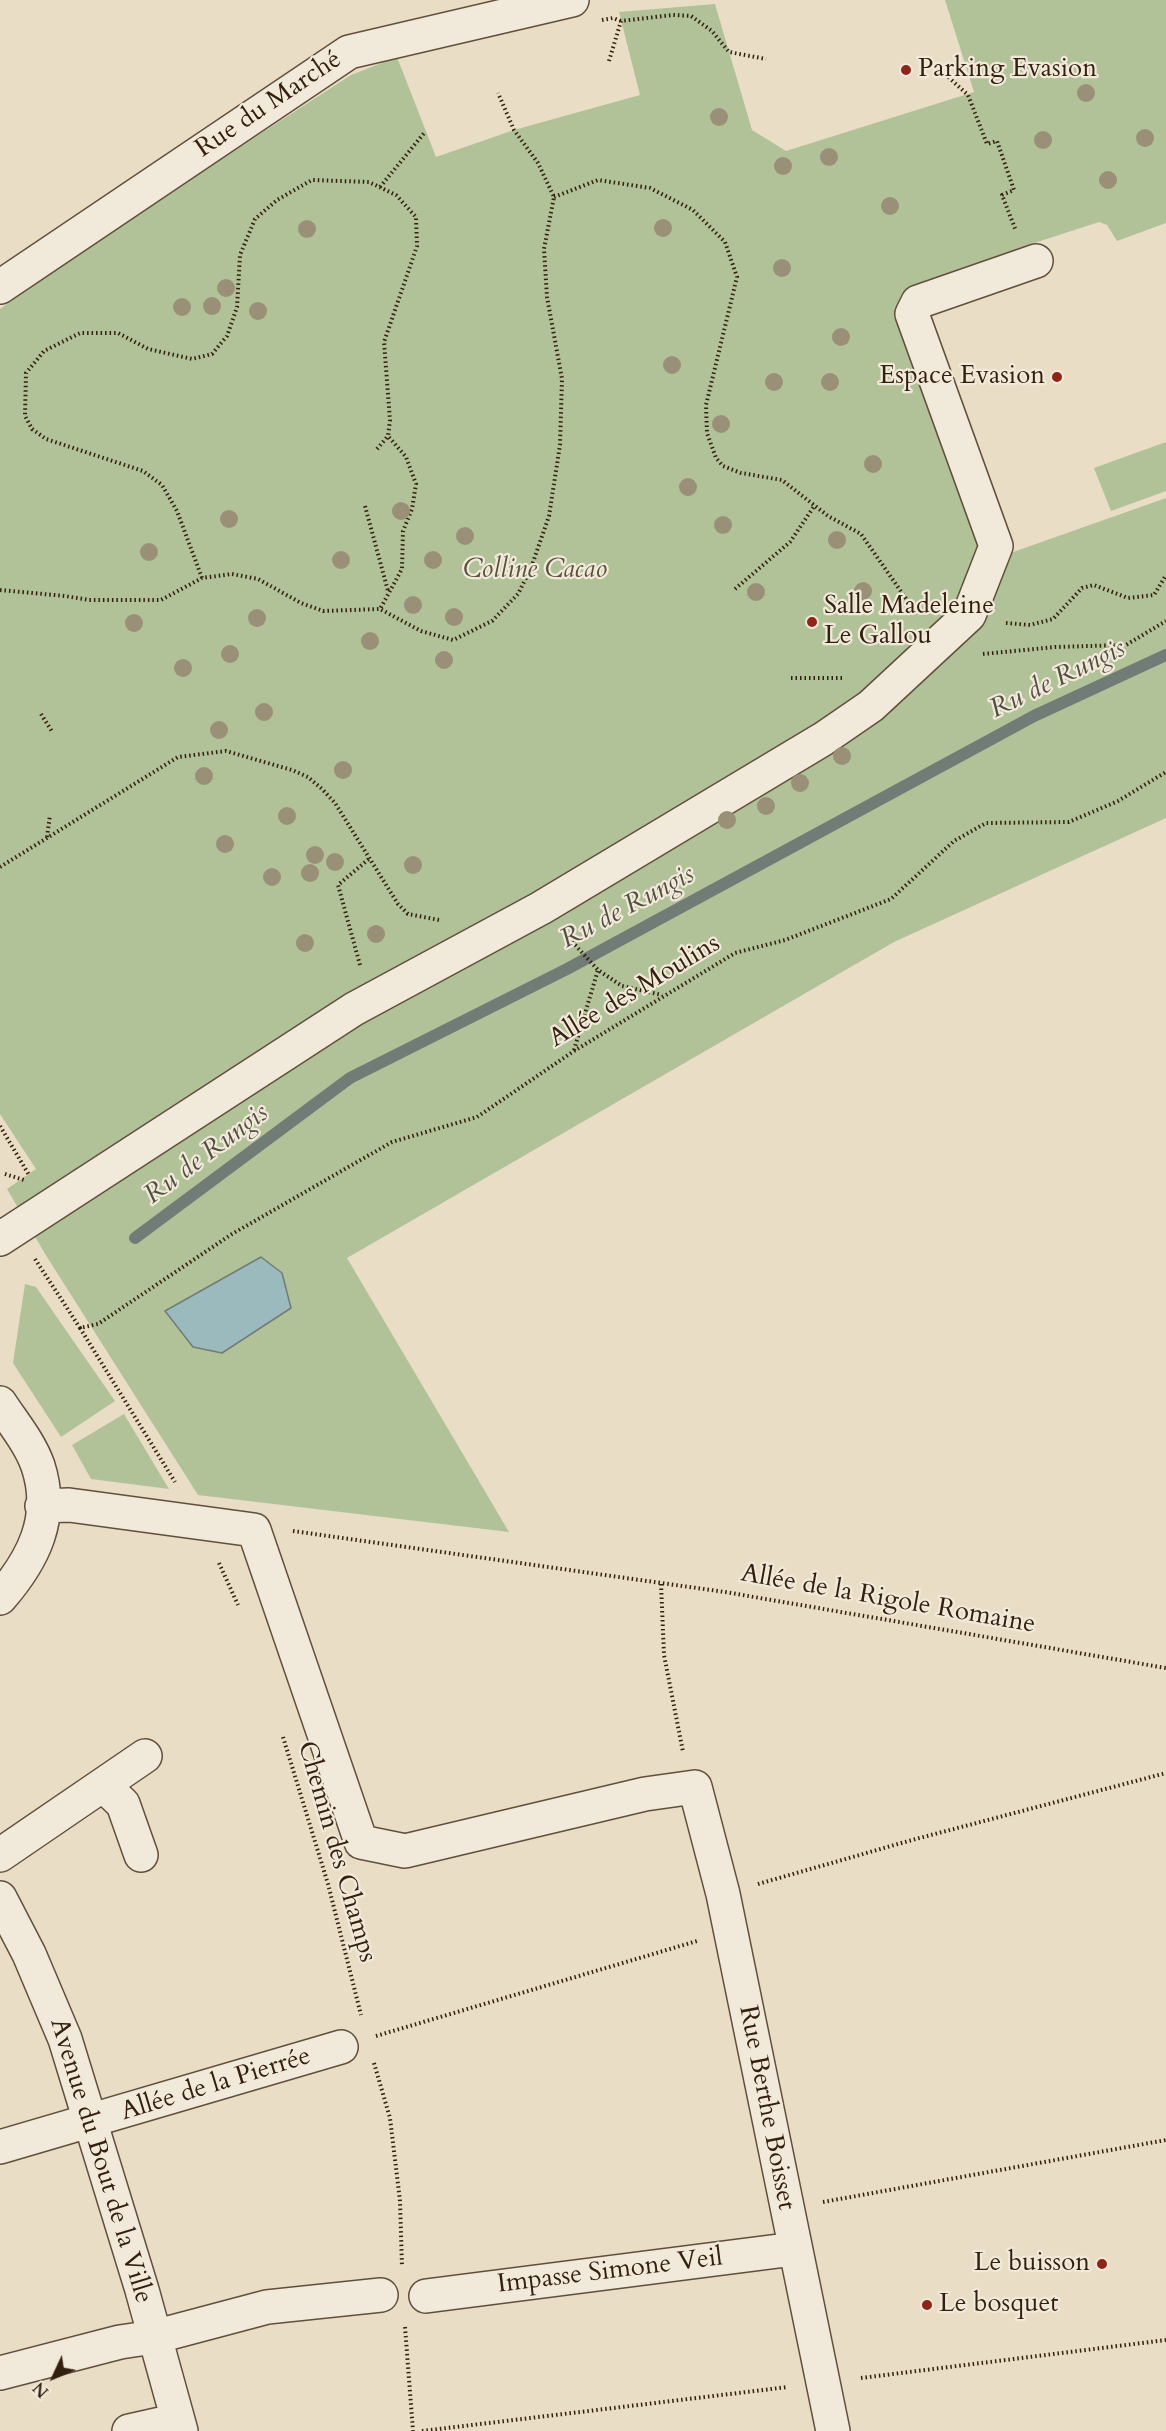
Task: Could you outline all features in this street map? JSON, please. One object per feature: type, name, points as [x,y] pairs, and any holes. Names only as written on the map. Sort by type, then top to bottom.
[{"type":"street","name":"Rue du Marché","points":[[0,287],[349,51],[572,0]]},
{"type":"street","points":[[8,1234],[354,1009],[500,930],[823,739],[871,706],[969,615],[996,546],[912,314],[918,302],[1027,249]]},
{"type":"street","points":[[0,1402],[38,1466],[42,1506],[40,1531],[33,1554],[0,1598]]},
{"type":"street","points":[[42,1506],[69,1505],[254,1530],[361,1842],[405,1851],[645,1794],[695,1787]]},
{"type":"street","points":[[0,1855],[145,1756]]},
{"type":"street","points":[[103,1785],[123,1804],[141,1855]]},
{"type":"street","name":"Rue Berthe Boisset","points":[[695,1787],[731,1931],[832,2431]]},
{"type":"street","name":"Avenue du Bout de la Ville","points":[[0,1898],[29,1954],[65,2039],[180,2426]]},
{"type":"street","name":"Allée de la Pierrée","points":[[0,2147],[354,2043]]},
{"type":"street","name":"Impasse Simone Veil","points":[[0,2373],[120,2342],[154,2337],[267,2307],[403,2290],[794,2249]]},
{"type":"street","points":[[129,2431],[180,2426]]},
{"type":"path","points":[[609,61],[621,21],[673,15],[691,16],[700,20],[729,52],[766,59]]},
{"type":"path","points":[[935,65],[968,95],[987,144],[997,141],[1014,190],[1002,195],[1027,249]]},
{"type":"path","points":[[0,591],[89,600],[161,600],[202,578],[232,574],[258,579],[301,603],[323,611],[380,609],[421,631],[453,640],[492,621],[518,594],[531,568],[549,516],[560,445],[562,379],[547,297],[544,249],[554,197],[538,163],[514,130],[498,93]]},
{"type":"path","points":[[380,187],[425,132]]},
{"type":"path","points":[[202,578],[177,511],[162,485],[143,471],[46,439],[32,429],[25,416],[26,373],[44,351],[80,333],[118,333],[148,349],[192,359],[213,354],[227,336],[237,307],[240,255],[255,219],[277,200],[312,180],[369,182],[396,195],[416,217],[417,246],[384,342],[390,420],[388,436],[377,449]]},
{"type":"path","points":[[554,197],[598,180],[650,188],[693,210],[725,242],[738,277],[706,405],[709,441],[716,458],[723,466],[741,473],[782,480],[815,505],[861,534],[937,643]]},
{"type":"path","points":[[380,609],[402,569],[403,531],[412,509],[416,484],[406,457],[388,436]]},
{"type":"path","points":[[735,589],[790,542],[815,505]]},
{"type":"path","points":[[365,506],[388,591]]},
{"type":"path","points":[[969,615],[1008,624],[1030,625],[1053,620],[1082,588],[1094,585],[1128,598],[1154,595],[1166,575]]},
{"type":"path","points":[[976,655],[1055,647],[1126,645],[1166,621]]},
{"type":"path","points":[[41,714],[53,733]]},
{"type":"path","points":[[0,867],[178,757],[226,751],[292,770],[308,777],[335,802],[398,904],[408,914],[500,930]]},
{"type":"path","name":"Allée des Moulins","points":[[80,1328],[98,1324],[120,1311],[149,1289],[260,1218],[392,1142],[477,1117],[662,995],[735,953],[785,940],[891,899],[954,841],[986,823],[1068,822],[1118,801],[1166,772]]},
{"type":"path","points":[[47,838],[50,815]]},
{"type":"path","points":[[361,969],[338,885],[370,858]]},
{"type":"path","points":[[569,937],[598,970],[622,986],[662,995]]},
{"type":"path","points":[[574,1051],[598,970]]},
{"type":"path","points":[[0,1126],[30,1175],[28,1182]]},
{"type":"path","points":[[8,1234],[80,1328],[201,1523],[238,1606]]},
{"type":"path","name":"Allée de la Rigole Romaine","points":[[254,1530],[288,1530],[736,1594],[1166,1668]]},
{"type":"path","points":[[661,1584],[664,1656],[678,1739],[695,1787]]},
{"type":"path","name":"Chemin des Champs","points":[[280,1727],[328,1884],[361,2018]]},
{"type":"path","points":[[723,1894],[912,1840],[1166,1773]]},
{"type":"path","points":[[354,2043],[731,1931]]},
{"type":"path","points":[[373,2061],[390,2118],[400,2201],[403,2290]]},
{"type":"path","points":[[786,2208],[1166,2140]]},
{"type":"path","points":[[405,2321],[413,2431]]},
{"type":"green space","name":"Colline Cacao","points":[[945,0],[1166,0],[1166,223],[1117,241],[1107,225],[1099,222],[1022,247],[913,289],[985,562],[1166,498],[1166,818],[894,942],[347,1258],[509,1532],[198,1495],[47,1257],[7,1189],[36,1169],[0,1114],[0,309],[118,226],[351,75],[397,57],[436,157],[514,130],[640,95],[619,12],[715,4],[752,130],[786,151],[974,92]]},
{"type":"green space","points":[[1166,442],[1166,491],[1111,511],[1094,468]]},
{"type":"green space","points":[[25,1284],[36,1287],[115,1401],[61,1437],[13,1363]]},
{"type":"green space","points":[[124,1414],[169,1489],[91,1479],[72,1445]]},
{"type":"water","points":[[261,1257],[282,1273],[291,1308],[222,1353],[193,1347],[165,1311]]},
{"type":"waterway","name":"Ru de Rungis","points":[[135,1238],[350,1078],[567,969],[1034,716],[1166,655]]},
{"type":"place","name":"Parking Evasion","points":[[906,70]]},
{"type":"place","name":"Espace Evasion","points":[[1057,377]]},
{"type":"place","name":"Salle Madeleine Le Gallou","points":[[812,622]]},
{"type":"place","name":"Le buisson","points":[[1102,2264]]},
{"type":"place","name":"Le bosquet","points":[[927,2305]]}]
